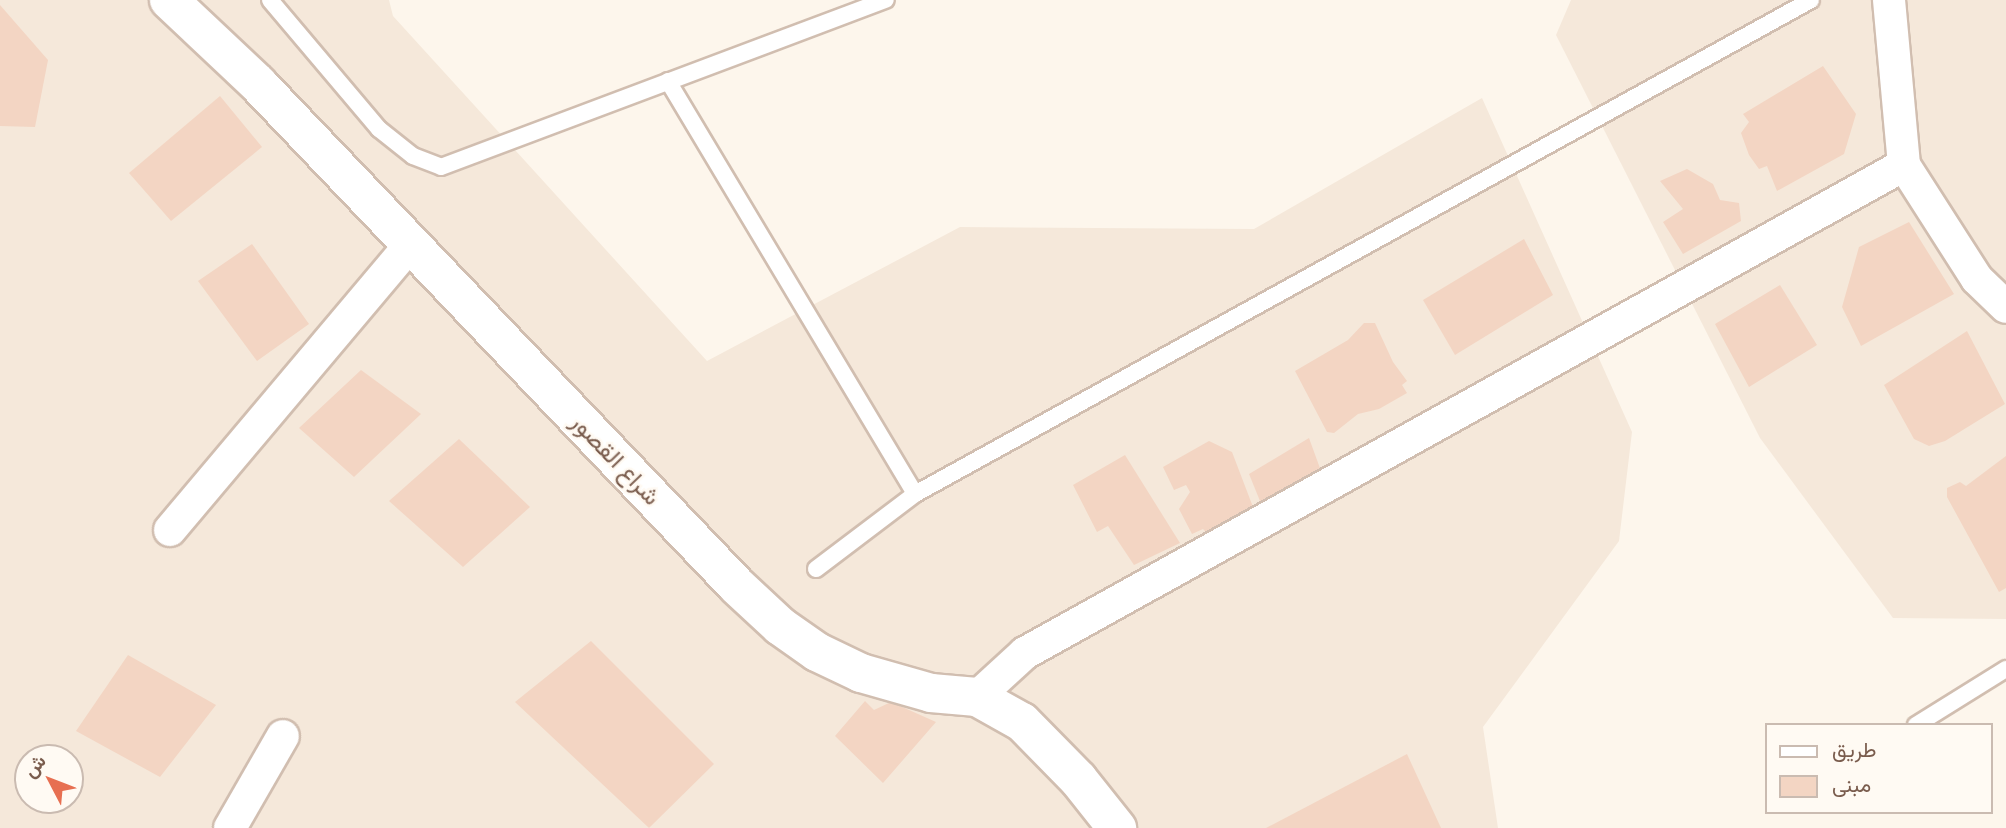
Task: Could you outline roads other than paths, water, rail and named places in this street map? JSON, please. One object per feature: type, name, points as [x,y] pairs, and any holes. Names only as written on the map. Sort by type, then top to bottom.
[{"type":"street","name":"شراع القصور","points":[[169,0],[258,84],[409,246],[737,586],[780,626],[817,652],[861,673],[931,693],[977,697],[1022,722],[1078,779],[1117,828]]},
{"type":"street","points":[[1889,0],[1904,165],[1977,279],[2006,307]]},
{"type":"street","points":[[977,697],[1025,653],[1904,165]]},
{"type":"street","points":[[170,530],[409,246]]},
{"type":"street","points":[[230,828],[283,736]]},
{"type":"lane","points":[[270,0],[379,129],[413,156],[441,167],[886,0]]},
{"type":"lane","points":[[816,569],[915,494],[1811,0]]},
{"type":"lane","points":[[668,81],[915,494]]},
{"type":"lane","points":[[1919,723],[2006,668]]}]
